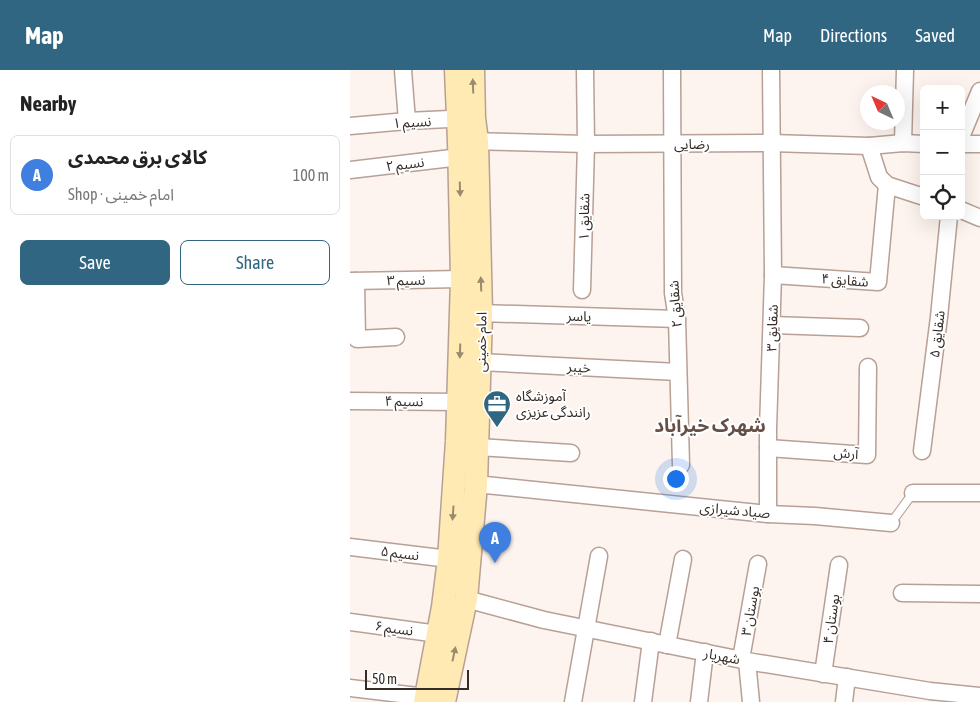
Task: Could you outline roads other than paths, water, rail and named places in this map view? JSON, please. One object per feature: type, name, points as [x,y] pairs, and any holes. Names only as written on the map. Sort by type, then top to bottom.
[{"type":"main road","name":"امام خمینی","points":[[432,700],[466,599],[478,447],[482,313],[466,135],[456,70]]},
{"type":"main road","name":"امام خمینی","points":[[432,700],[432,661],[450,560],[455,488],[466,135],[473,70]]},
{"type":"street","points":[[404,70],[407,121]]},
{"type":"street","name":"شقایق ۱","points":[[582,290],[586,144],[585,70]]},
{"type":"street","name":"شقایق ۲","points":[[672,70],[673,293],[677,319],[681,464]]},
{"type":"street","name":"شقایق ۳","points":[[768,514],[773,275],[771,70]]},
{"type":"street","points":[[904,143],[905,70]]},
{"type":"street","points":[[964,130],[980,91]]},
{"type":"street","name":"نسیم ۱","points":[[350,126],[407,121],[466,135]]},
{"type":"street","name":"رضایی","points":[[466,135],[586,144],[772,143],[869,146],[920,144]]},
{"type":"street","name":"نسیم ۲","points":[[350,170],[466,135]]},
{"type":"street","points":[[965,144],[980,144]]},
{"type":"street","points":[[869,146],[879,177],[887,185],[920,196]]},
{"type":"street","name":"شقایق ۴","points":[[773,275],[878,282],[887,185]]},
{"type":"street","points":[[965,212],[980,218]]},
{"type":"street","name":"شقایق ۵","points":[[922,451],[939,317],[949,220]]},
{"type":"street","name":"نسیم ۳","points":[[353,281],[462,279]]},
{"type":"street","points":[[353,281],[357,339],[396,337]]},
{"type":"street","name":"یاسر","points":[[482,313],[677,319]]},
{"type":"street","points":[[772,325],[860,328]]},
{"type":"street","name":"خیبر","points":[[480,362],[678,372]]},
{"type":"street","name":"آرش","points":[[768,448],[867,455],[868,367]]},
{"type":"street","name":"نسیم ۴","points":[[350,404],[459,402]]},
{"type":"street","points":[[478,447],[571,453]]},
{"type":"street","name":"صیاد شیرازی","points":[[476,484],[768,514],[891,523]]},
{"type":"street","name":"صیاد شیرازی","points":[[913,493],[980,493]]},
{"type":"street","name":"نسیم ۵","points":[[350,547],[450,560]]},
{"type":"street","points":[[572,702],[600,556]]},
{"type":"street","points":[[667,645],[683,559]]},
{"type":"street","name":"بوستان ۳","points":[[751,702],[744,660],[758,564]]},
{"type":"street","name":"بوستان ۴","points":[[824,674],[838,565]]},
{"type":"street","points":[[902,593],[980,594]]},
{"type":"street","name":"شهریار","points":[[466,599],[544,620],[744,660],[846,678],[929,697],[980,696]]},
{"type":"street","name":"نسیم ۶","points":[[350,622],[438,634]]},
{"type":"street","points":[[644,702],[651,642]]},
{"type":"street","points":[[699,702],[704,652]]},
{"type":"street","points":[[844,702],[846,678]]},
{"type":"street","points":[[350,688],[432,700]]},
{"type":"lane","name":"صیاد شیرازی","points":[[891,523],[913,493]]},
{"type":"place","name":"آموزشگاه رانندگی عزیزی","points":[[497,428]]},
{"type":"place","name":"کالای برق محمدی","points":[[495,563]]},
{"type":"district","name":"شهرک خیرآباد","points":[[710,425]]}]
